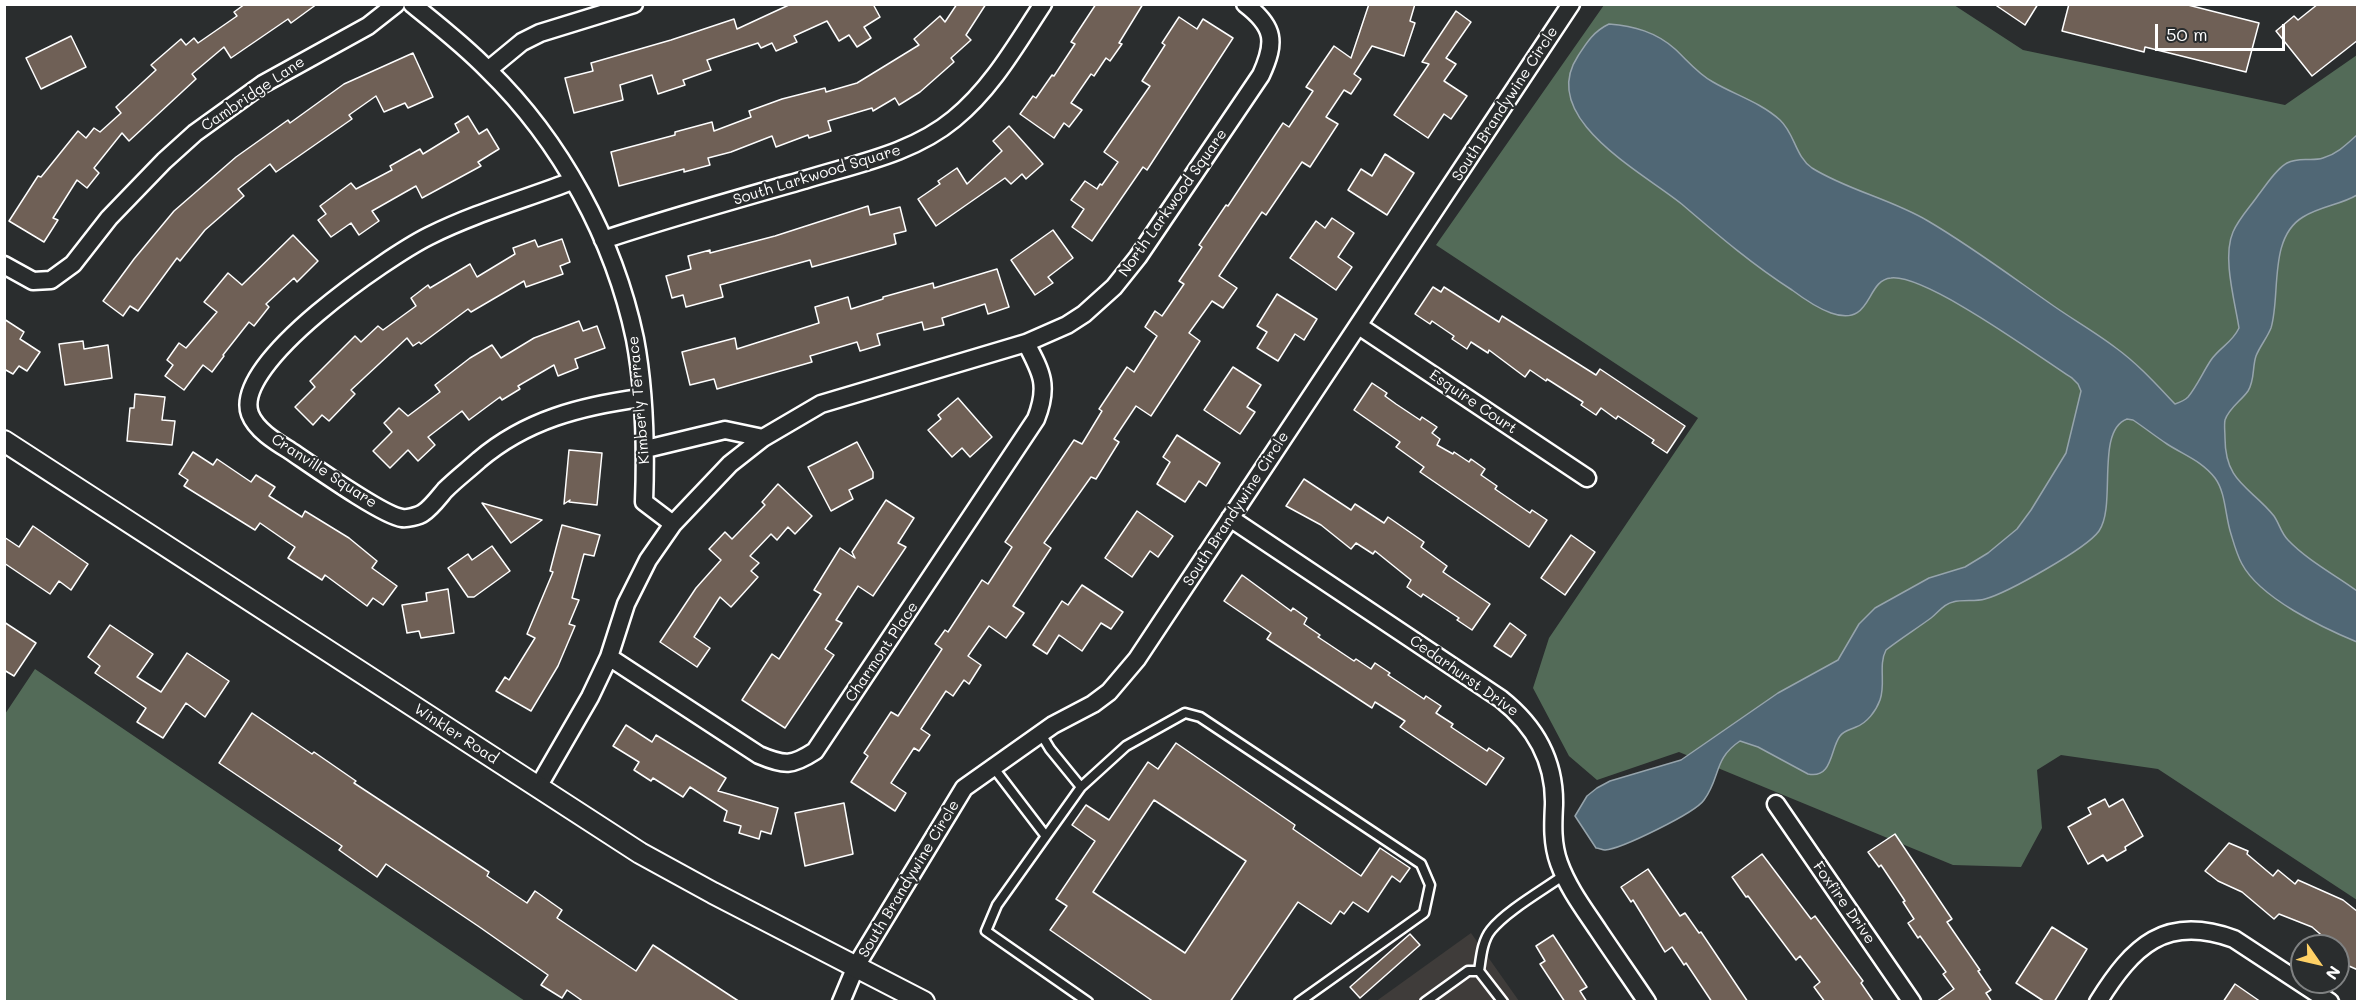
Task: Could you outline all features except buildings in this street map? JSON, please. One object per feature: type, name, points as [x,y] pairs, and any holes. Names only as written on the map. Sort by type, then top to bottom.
[{"type":"street","name":"Cambridge Lane","points":[[4,265],[33,281],[51,280],[73,264],[110,218],[164,161],[195,133],[263,84],[368,26],[396,4]]},
{"type":"street","name":"Kimberly Terrace","points":[[412,4],[488,70],[519,103],[545,136],[603,240],[629,314],[635,340],[646,449],[644,502],[673,524]]},
{"type":"street","points":[[488,70],[522,42],[540,33],[634,4]]},
{"type":"street","name":"South Larkwood Square","points":[[603,240],[888,155],[926,138],[953,120],[984,90],[1043,4]]},
{"type":"street","name":"North Larkwood Square","points":[[673,524],[730,464],[763,438],[821,404],[1026,343],[1067,325],[1084,314],[1114,287],[1138,256],[1261,75],[1270,57],[1272,38],[1263,19],[1245,4]]},
{"type":"street","name":"South Brandywine Circle","points":[[842,1002],[856,966],[964,788],[1041,734],[1093,704],[1109,692],[1125,675],[1571,4]]},
{"type":"street","name":"Cranville Square","points":[[572,181],[431,235],[412,244],[355,282],[299,331],[258,376],[249,394],[250,414],[261,429],[279,444],[382,510],[402,518],[423,514],[451,484],[481,458],[517,434],[577,408],[641,398]]},
{"type":"street","name":"Esquire Court","points":[[1359,326],[1587,478]]},
{"type":"street","name":"Charmont Place","points":[[609,657],[759,755],[777,762],[798,762],[815,751],[1036,419],[1044,399],[1043,381],[1026,343]]},
{"type":"street","points":[[646,449],[725,430],[763,438]]},
{"type":"street","name":"Winkler Road","points":[[4,441],[537,787],[651,858],[924,1002]]},
{"type":"street","name":"Cedarhurst Drive","points":[[1230,518],[1516,711],[1540,741],[1549,764],[1553,785],[1554,842],[1558,862],[1580,903],[1647,1002]]},
{"type":"street","points":[[537,787],[590,697],[609,657],[626,604],[648,560],[673,524]]},
{"type":"street","name":"Foxfire Drive","points":[[1776,804],[1912,1002]]},
{"type":"street","points":[[2098,1002],[2118,970],[2134,953],[2153,939],[2175,932],[2198,930],[2234,939],[2330,1002]]},
{"type":"lane","points":[[1088,1002],[986,931],[997,905],[1081,787],[1126,746],[1185,713],[1200,717],[1421,864],[1431,885],[1424,913],[1299,1002]]},
{"type":"lane","points":[[1041,734],[1050,749],[1081,787]]},
{"type":"lane","points":[[993,767],[1045,835]]},
{"type":"lane","points":[[1503,1002],[1479,971],[1483,947],[1490,931],[1501,920],[1564,875]]},
{"type":"lane","points":[[1425,1002],[1468,971],[1479,971]]},
{"type":"shaded area","points":[[1471,933],[1519,1001],[1375,1002]]},
{"type":"green space","points":[[1604,5],[1954,5],[2023,50],[2285,105],[2357,55],[2357,900],[2158,769],[2061,755],[2037,770],[2042,828],[2021,867],[1953,865],[1679,752],[1597,780],[1569,756],[1533,688],[1549,638],[1698,418],[1436,245]]},
{"type":"green space","points":[[35,669],[525,1001],[5,1001],[5,714]]},
{"type":"water","points":[[1609,24],[1644,31],[1668,43],[1708,79],[1756,103],[1780,120],[1806,163],[1812,168],[1914,213],[1958,240],[2116,348],[2139,367],[2175,404],[2188,397],[2211,360],[2233,338],[2239,328],[2229,267],[2230,242],[2238,222],[2272,177],[2287,163],[2296,160],[2319,159],[2333,154],[2357,135],[2357,195],[2317,210],[2292,226],[2280,253],[2271,328],[2256,356],[2250,387],[2229,412],[2225,426],[2226,453],[2234,475],[2274,516],[2286,537],[2296,547],[2312,561],[2357,591],[2357,642],[2310,620],[2263,589],[2242,564],[2229,527],[2219,484],[2215,478],[2199,463],[2133,420],[2127,419],[2117,426],[2112,438],[2104,519],[2099,531],[2063,559],[1996,595],[1985,599],[1949,603],[1886,650],[1883,662],[1882,694],[1876,708],[1864,723],[1842,734],[1830,762],[1822,772],[1808,774],[1758,747],[1740,741],[1725,755],[1709,792],[1698,806],[1657,830],[1626,844],[1605,850],[1596,848],[1575,816],[1587,796],[1597,788],[1610,781],[1681,760],[1778,693],[1838,660],[1859,624],[1875,608],[1929,578],[1965,567],[1988,553],[2017,529],[2066,453],[2081,391],[2072,378],[1982,318],[1955,302],[1907,280],[1891,278],[1883,281],[1877,286],[1862,309],[1845,316],[1816,306],[1750,260],[1601,143],[1583,123],[1571,102],[1569,79],[1578,56],[1585,46],[1595,34]]}]
